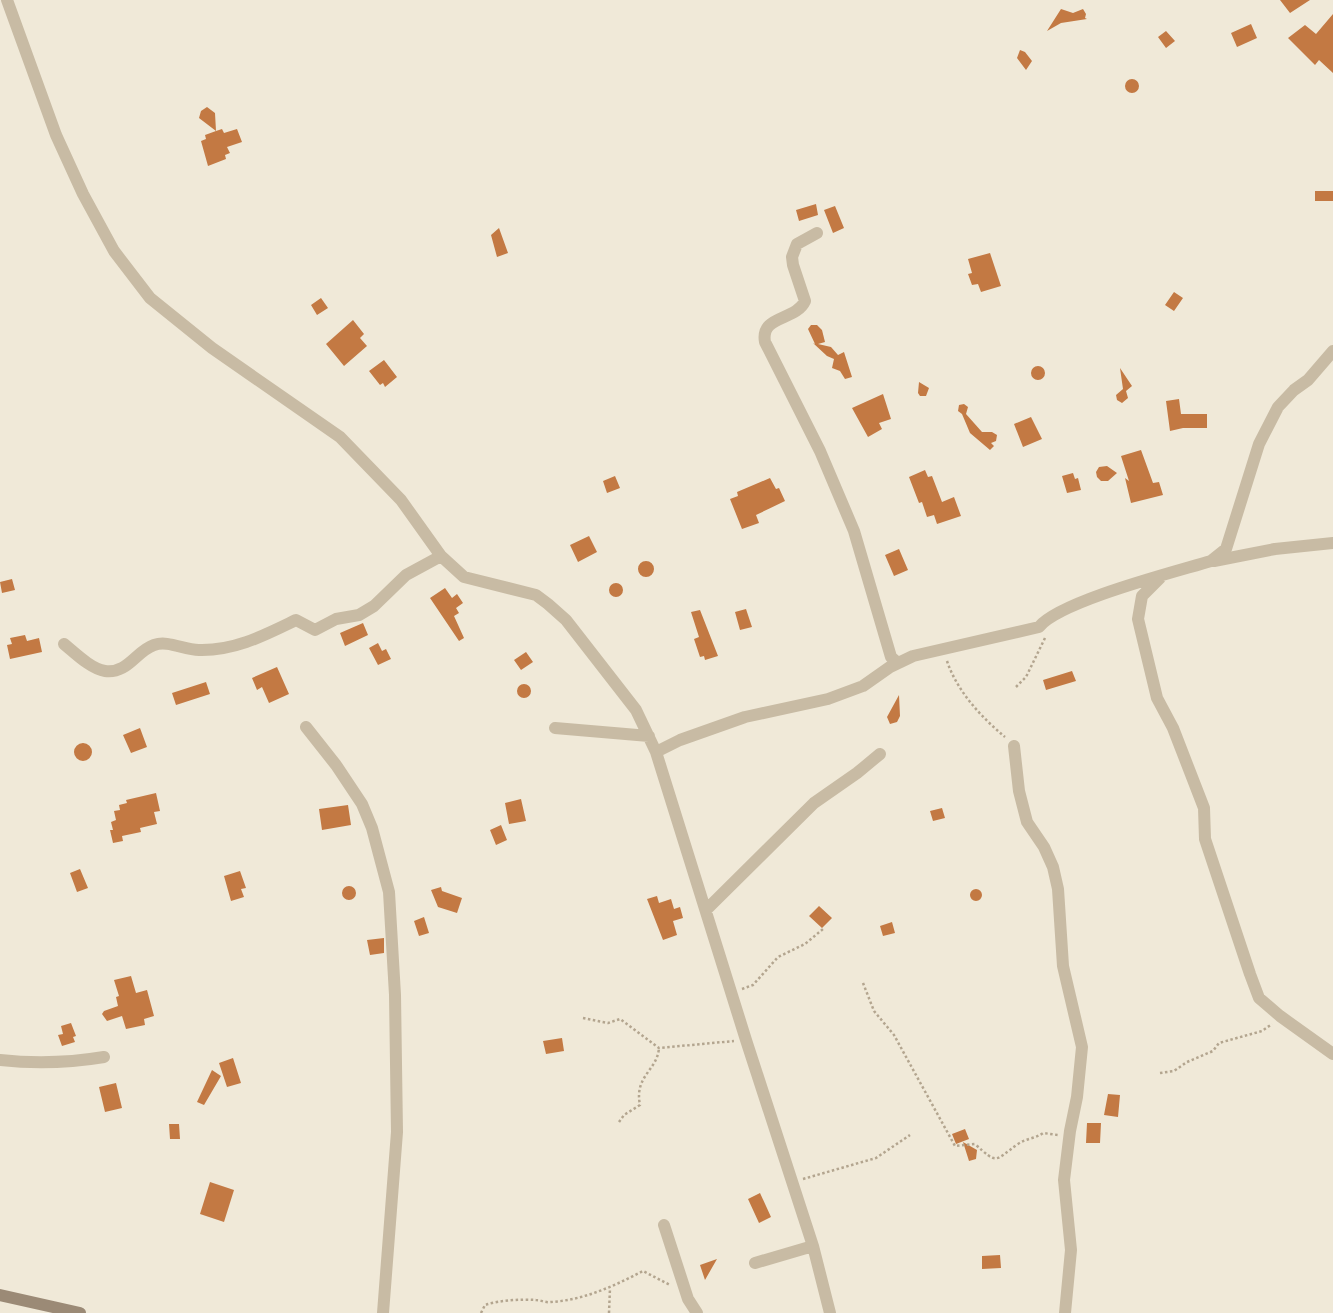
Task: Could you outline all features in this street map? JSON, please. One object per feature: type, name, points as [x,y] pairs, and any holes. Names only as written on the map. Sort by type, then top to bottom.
[{"type":"main road","points":[[0,1295],[62,1311],[80,1313]]},
{"type":"street","points":[[6,0],[56,135],[83,194],[114,251],[150,298],[212,348],[340,436],[401,500],[441,556],[464,577],[536,595],[548,604],[566,620],[636,710],[656,752],[813,1246],[830,1313]]},
{"type":"street","points":[[817,233],[797,244],[792,257],[804,296],[802,307],[769,325],[764,334],[765,342],[820,451],[854,531],[890,657],[898,663]]},
{"type":"street","points":[[1212,561],[1226,549],[1259,444],[1278,407],[1294,390],[1308,380],[1333,351]]},
{"type":"street","points":[[656,752],[680,740],[745,717],[828,699],[846,693],[873,681],[898,663],[943,648],[1039,627],[1043,621],[1058,612],[1162,576],[1212,561],[1275,549],[1333,543]]},
{"type":"street","points":[[64,644],[102,671],[112,671],[122,668],[152,645],[162,644],[199,650],[245,644],[296,620],[315,630],[336,619],[359,615],[374,606],[406,575],[441,556]]},
{"type":"street","points":[[1162,576],[1142,596],[1138,619],[1156,698],[1173,728],[1204,808],[1205,839],[1253,982],[1259,998],[1280,1016],[1333,1054]]},
{"type":"street","points":[[306,727],[336,765],[362,804],[372,828],[389,892],[395,995],[398,1132],[383,1313]]},
{"type":"street","points":[[555,728],[649,736]]},
{"type":"street","points":[[1014,746],[1019,791],[1027,822],[1044,847],[1053,868],[1058,889],[1063,966],[1082,1047],[1078,1097],[1070,1131],[1064,1180],[1070,1266],[1065,1313]]},
{"type":"street","points":[[706,910],[814,803],[857,773],[880,754]]},
{"type":"street","points":[[0,1060],[36,1064],[70,1063],[104,1057]]},
{"type":"street","points":[[664,1225],[688,1299],[697,1313]]},
{"type":"street","points":[[755,1263],[813,1246]]},
{"type":"path","points":[[1016,687],[1026,677],[1046,640],[1043,621]]},
{"type":"path","points":[[943,648],[952,674],[973,706],[1014,746]]},
{"type":"path","points":[[732,993],[753,984],[778,957],[805,944],[823,929]]},
{"type":"path","points":[[864,983],[874,1011],[894,1034],[954,1146],[975,1144],[988,1158],[995,1159],[1010,1152],[1017,1144],[1035,1139],[1043,1133],[1056,1136],[1070,1131]]},
{"type":"path","points":[[1160,1073],[1174,1071],[1186,1062],[1213,1051],[1219,1043],[1262,1031],[1280,1016]]},
{"type":"path","points":[[583,1018],[608,1023],[620,1019],[659,1048],[746,1040]]},
{"type":"path","points":[[619,1122],[624,1115],[640,1105],[638,1091],[648,1069],[658,1056],[659,1048]]},
{"type":"path","points":[[792,1182],[876,1158],[910,1135]]},
{"type":"path","points":[[481,1313],[485,1305],[492,1303],[536,1300],[550,1302],[584,1296],[610,1288],[643,1271],[667,1283],[688,1299]]},
{"type":"path","points":[[609,1313],[610,1288]]},
{"type":"building","points":[[1280,0],[1310,0],[1290,13]]},
{"type":"building","points":[[1061,9],[1073,13],[1083,9],[1087,19],[1061,23],[1047,31]]},
{"type":"building","points":[[1333,14],[1333,73],[1319,60],[1315,65],[1288,38],[1305,25],[1316,34]]},
{"type":"building","points":[[1251,24],[1257,38],[1237,47],[1231,33]]},
{"type":"building","points":[[1166,31],[1175,41],[1166,48],[1158,37]]},
{"type":"building","points":[[1020,50],[1025,52],[1032,61],[1026,70],[1017,58]]},
{"type":"building","points":[[1132,79],[1137,81],[1139,86],[1137,91],[1132,93],[1127,91],[1125,86],[1127,81]]},
{"type":"building","points":[[207,107],[215,113],[216,131],[199,118],[201,111]]},
{"type":"building","points":[[222,129],[224,133],[237,129],[242,142],[227,147],[230,153],[225,155],[226,159],[208,166],[201,141],[206,139],[205,135]]},
{"type":"building","points":[[1315,191],[1333,191],[1333,201],[1315,201]]},
{"type":"building","points":[[816,204],[818,215],[799,221],[796,210]]},
{"type":"building","points":[[835,206],[844,228],[833,233],[824,210]]},
{"type":"building","points":[[499,228],[508,253],[497,257],[491,235]]},
{"type":"building","points":[[990,253],[1001,286],[981,292],[978,284],[972,285],[968,274],[972,273],[968,259]]},
{"type":"building","points":[[1174,292],[1183,298],[1174,311],[1165,305]]},
{"type":"building","points":[[321,298],[328,308],[317,315],[311,305]]},
{"type":"building","points":[[353,320],[364,334],[360,338],[367,346],[344,366],[326,344]]},
{"type":"building","points":[[811,325],[817,325],[822,330],[825,342],[818,344],[831,347],[838,355],[844,352],[852,377],[845,379],[840,371],[832,368],[834,359],[827,356],[813,343],[815,344],[808,329]]},
{"type":"building","points":[[384,360],[397,377],[385,387],[383,383],[380,385],[369,371]]},
{"type":"building","points":[[1035,366],[1041,366],[1045,373],[1041,380],[1035,380],[1031,376],[1031,370]]},
{"type":"building","points":[[1120,368],[1132,386],[1126,391],[1128,398],[1122,403],[1117,400],[1116,395],[1123,389]]},
{"type":"building","points":[[919,382],[929,388],[926,396],[920,396],[918,393]]},
{"type":"building","points":[[883,394],[891,419],[879,423],[882,429],[868,437],[852,408]]},
{"type":"building","points":[[1179,399],[1181,414],[1207,414],[1207,428],[1183,428],[1170,431],[1166,401]]},
{"type":"building","points":[[964,404],[968,407],[966,414],[982,432],[992,432],[997,435],[996,441],[991,443],[994,446],[990,450],[970,433],[962,414],[958,411],[959,405]]},
{"type":"building","points":[[1031,417],[1042,439],[1023,447],[1014,424]]},
{"type":"building","points":[[1141,450],[1153,483],[1159,482],[1163,495],[1131,503],[1125,478],[1129,481],[1121,456]]},
{"type":"building","points":[[1107,466],[1117,473],[1108,481],[1101,481],[1097,477],[1096,472],[1099,467]]},
{"type":"building","points":[[925,470],[928,477],[932,476],[942,502],[954,497],[961,516],[937,524],[934,515],[927,517],[922,502],[919,503],[909,477]]},
{"type":"building","points":[[1073,473],[1075,479],[1078,478],[1081,490],[1067,493],[1062,476]]},
{"type":"building","points":[[615,476],[620,488],[607,493],[603,481]]},
{"type":"building","points":[[770,478],[776,489],[779,488],[785,501],[756,515],[759,523],[742,529],[730,499],[738,496],[737,492]]},
{"type":"building","points":[[589,536],[597,552],[578,562],[570,545]]},
{"type":"building","points":[[899,549],[908,570],[894,576],[885,555]]},
{"type":"building","points":[[643,561],[649,561],[654,566],[652,575],[643,577],[638,572],[638,566]]},
{"type":"building","points":[[12,579],[15,590],[2,593],[0,582]]},
{"type":"building","points":[[616,583],[621,585],[623,590],[621,595],[616,597],[611,595],[609,590],[611,585]]},
{"type":"building","points":[[445,588],[452,598],[457,594],[463,603],[456,608],[459,613],[454,616],[464,638],[459,641],[430,598]]},
{"type":"building","points":[[746,609],[752,627],[740,630],[735,612]]},
{"type":"building","points":[[700,610],[718,656],[705,660],[704,656],[700,657],[694,639],[699,637],[691,612]]},
{"type":"building","points":[[363,623],[368,635],[345,646],[340,633]]},
{"type":"building","points":[[25,635],[27,641],[39,638],[42,652],[10,659],[7,645],[12,644],[10,638]]},
{"type":"building","points":[[378,643],[382,651],[386,649],[391,659],[378,665],[369,648]]},
{"type":"building","points":[[526,652],[533,662],[521,670],[514,660]]},
{"type":"building","points":[[277,667],[289,694],[269,703],[262,687],[257,690],[252,678]]},
{"type":"building","points":[[1072,671],[1076,681],[1046,690],[1043,680]]},
{"type":"building","points":[[206,682],[210,694],[176,705],[172,693]]},
{"type":"building","points":[[524,684],[529,686],[531,691],[529,696],[524,698],[519,696],[517,691],[519,686]]},
{"type":"building","points":[[899,695],[900,716],[897,722],[890,724],[887,717]]},
{"type":"building","points":[[140,728],[147,747],[131,753],[123,735]]},
{"type":"building","points":[[79,743],[87,743],[92,748],[90,759],[79,761],[74,756],[74,748]]},
{"type":"building","points":[[156,793],[160,811],[154,812],[157,824],[140,828],[141,832],[122,836],[123,841],[113,843],[110,830],[113,830],[111,822],[116,820],[114,811],[120,810],[119,805],[127,803],[126,800]]},
{"type":"building","points":[[521,799],[526,821],[509,824],[505,803]]},
{"type":"building","points":[[348,805],[351,825],[322,830],[319,809]]},
{"type":"building","points":[[942,808],[945,818],[933,821],[930,811]]},
{"type":"building","points":[[501,825],[507,840],[496,845],[490,830]]},
{"type":"building","points":[[80,869],[88,888],[77,892],[70,873]]},
{"type":"building","points":[[240,871],[246,888],[241,889],[244,897],[231,901],[224,876]]},
{"type":"building","points":[[349,886],[354,888],[356,893],[354,898],[349,900],[344,898],[342,893],[344,888]]},
{"type":"building","points":[[441,887],[442,891],[462,898],[457,913],[438,907],[431,890]]},
{"type":"building","points":[[978,889],[981,890],[981,900],[974,901],[971,900],[970,893],[971,890]]},
{"type":"building","points":[[657,896],[659,903],[671,899],[674,909],[680,907],[683,918],[673,921],[677,935],[663,940],[647,899]]},
{"type":"building","points":[[819,906],[832,918],[822,928],[809,916]]},
{"type":"building","points":[[424,917],[429,933],[419,936],[414,921]]},
{"type":"building","points":[[892,922],[895,933],[883,936],[880,926]]},
{"type":"building","points":[[384,938],[384,953],[370,955],[367,940]]},
{"type":"building","points":[[131,976],[136,993],[147,990],[154,1016],[144,1019],[145,1025],[126,1029],[122,1016],[107,1021],[102,1014],[104,1011],[118,1006],[116,997],[119,996],[114,980]]},
{"type":"building","points":[[71,1023],[76,1036],[73,1037],[75,1042],[62,1046],[58,1035],[63,1034],[61,1026]]},
{"type":"building","points":[[562,1038],[564,1051],[546,1054],[543,1041]]},
{"type":"building","points":[[233,1058],[241,1083],[227,1087],[219,1063]]},
{"type":"building","points":[[212,1070],[221,1076],[204,1105],[197,1102]]},
{"type":"building","points":[[116,1083],[122,1108],[105,1112],[99,1087]]},
{"type":"building","points":[[1108,1094],[1120,1095],[1118,1117],[1104,1115]]},
{"type":"building","points":[[1087,1123],[1101,1123],[1100,1143],[1086,1143]]},
{"type":"building","points":[[169,1124],[179,1124],[180,1139],[170,1139]]},
{"type":"building","points":[[965,1129],[969,1139],[956,1144],[952,1134]]},
{"type":"building","points":[[963,1142],[977,1150],[976,1159],[969,1161]]},
{"type":"building","points":[[210,1182],[234,1190],[224,1222],[200,1214]]},
{"type":"building","points":[[760,1193],[771,1217],[759,1223],[748,1199]]},
{"type":"building","points":[[1000,1255],[1001,1268],[982,1269],[982,1256]]},
{"type":"building","points":[[717,1259],[705,1280],[700,1265]]}]
